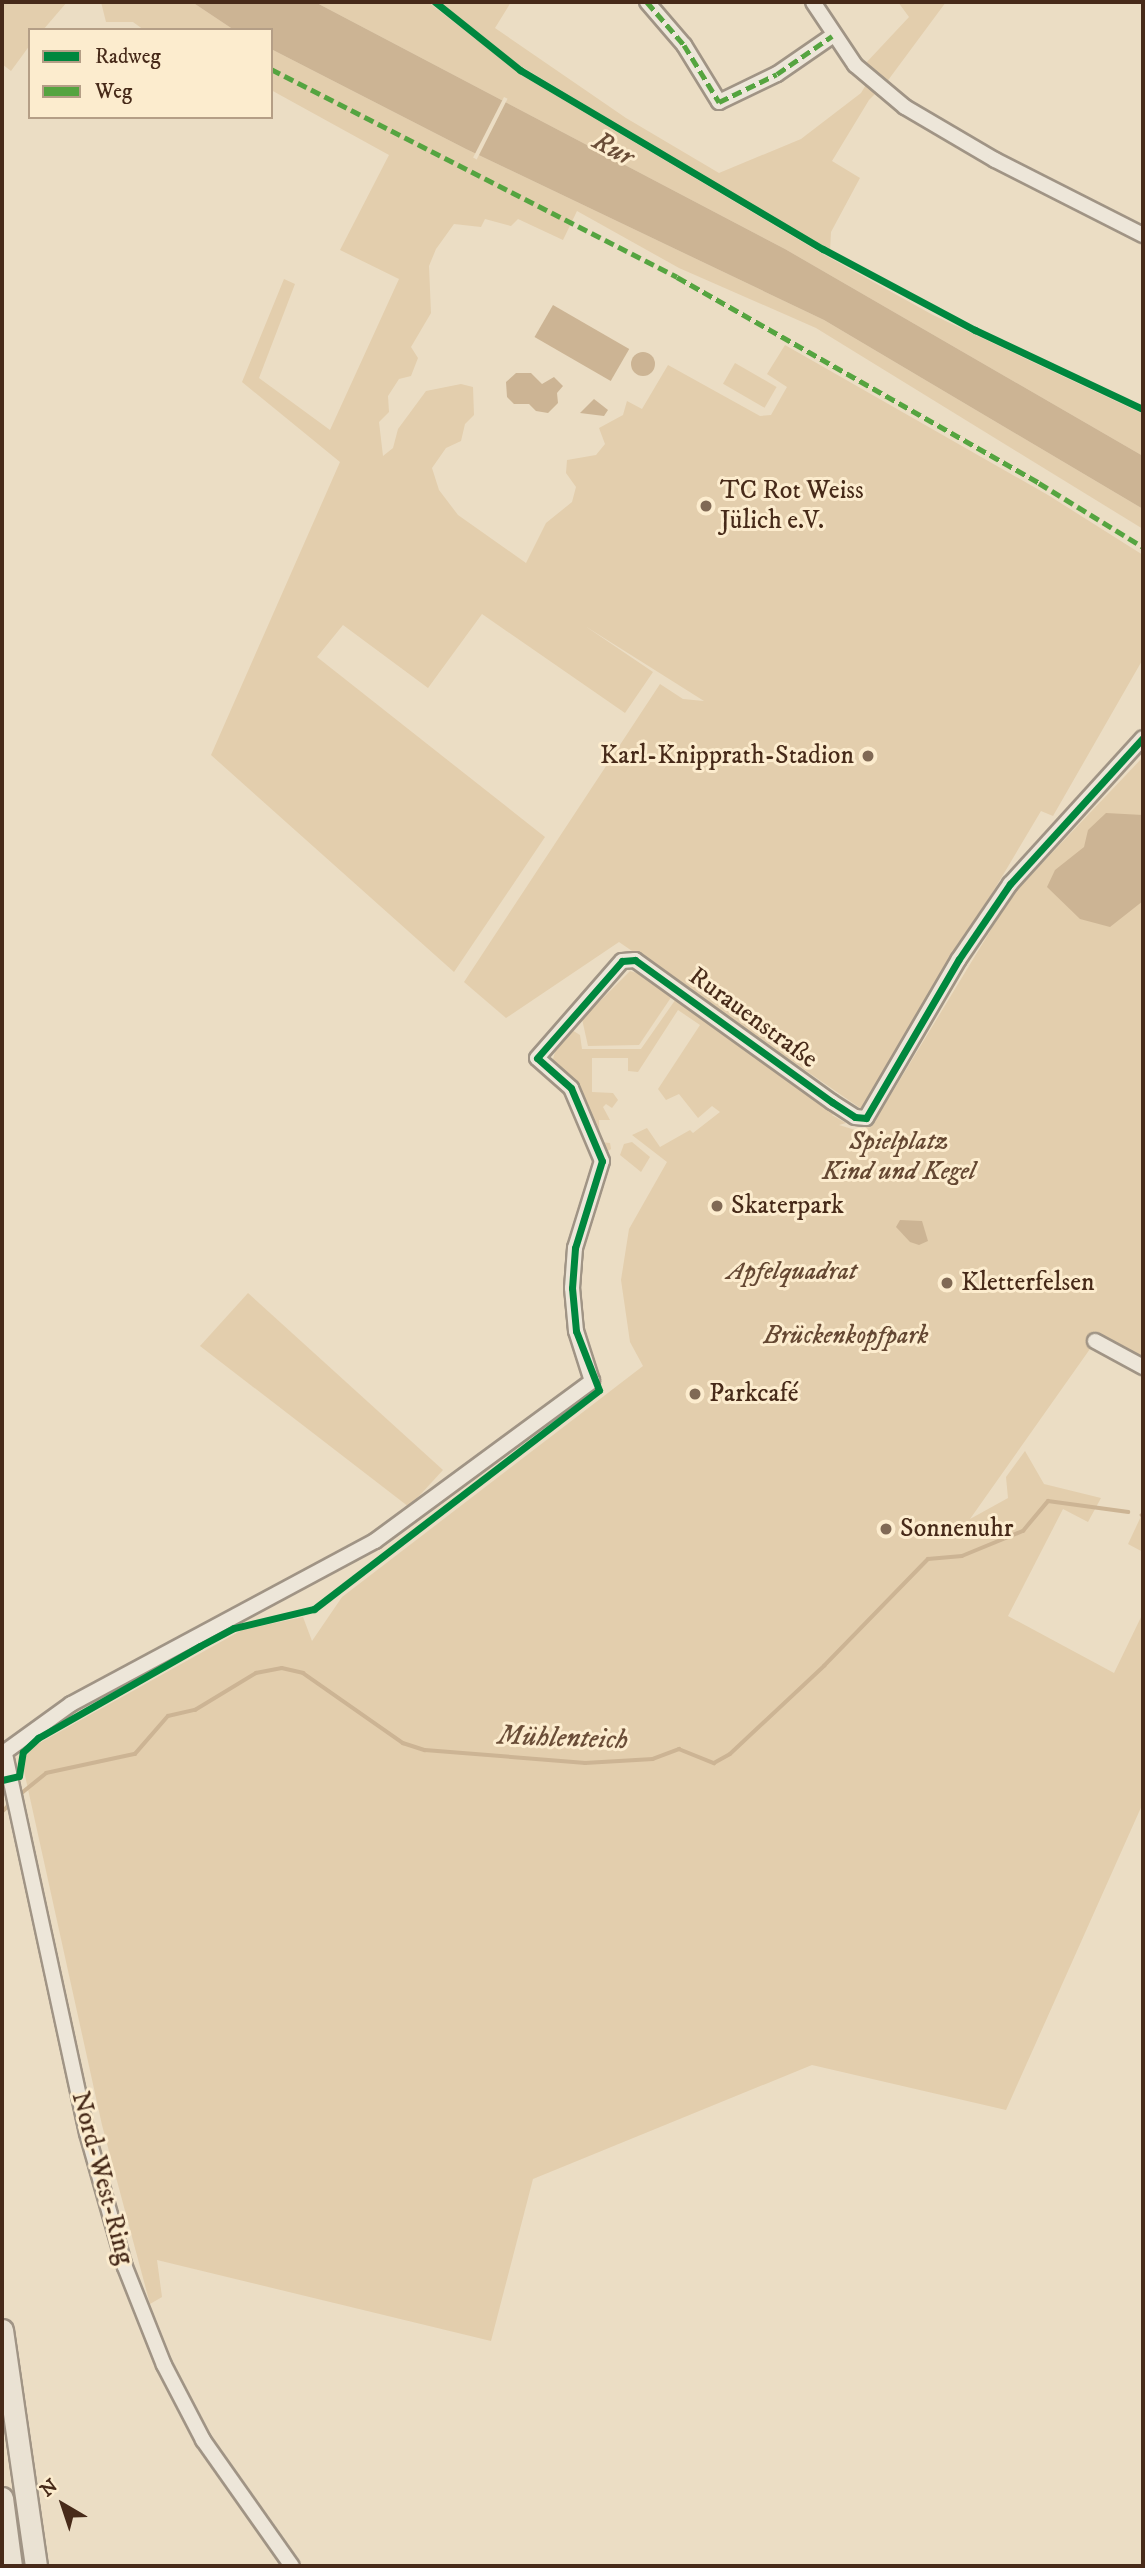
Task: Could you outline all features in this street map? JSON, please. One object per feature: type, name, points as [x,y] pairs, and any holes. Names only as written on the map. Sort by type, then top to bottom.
[{"type":"highway","points":[[2,2330],[36,2566]]},
{"type":"highway","points":[[2,2498],[11,2566]]},
{"type":"street","points":[[647,2],[684,45],[719,102],[777,74],[832,36]]},
{"type":"street","points":[[813,2],[832,36],[872,82],[905,107],[995,160],[1143,234]]},
{"type":"street","name":"Rurauenstraße","points":[[3,1754],[11,1743],[71,1704],[375,1541],[592,1381],[576,1331],[572,1288],[575,1248],[602,1161],[571,1088],[537,1058],[622,961],[635,960],[832,1102],[855,1117],[866,1118],[959,959],[1010,884],[1143,738]]},
{"type":"street","points":[[1095,1341],[1143,1367]]},
{"type":"street","name":"Nord-West-Ring","points":[[3,1754],[99,2180],[138,2302],[203,2441],[292,2566]]},
{"type":"green space","points":[[2,2],[67,2],[45,28],[28,28],[28,48],[11,71],[2,64]]},
{"type":"green space","points":[[101,2],[192,2],[231,28],[141,28],[133,22],[106,22]]},
{"type":"green space","points":[[315,2],[428,2],[523,76],[821,253],[933,315],[1143,414],[1143,456],[785,249]]},
{"type":"green space","points":[[438,2],[511,2],[495,28],[626,118],[719,173],[801,139],[861,93],[873,73],[865,64],[909,17],[898,2],[946,2],[886,83],[869,100],[832,161],[860,178],[831,232],[830,252],[519,65]]},
{"type":"green space","points":[[273,50],[466,149],[824,320],[1143,509],[1143,529],[816,328],[679,268],[577,211],[563,240],[518,219],[511,226],[485,219],[481,227],[454,224],[436,249],[429,266],[431,313],[411,347],[418,358],[411,376],[399,379],[388,396],[389,412],[379,422],[383,456],[393,448],[398,429],[426,391],[461,384],[473,387],[474,415],[465,424],[461,441],[446,448],[432,468],[439,490],[458,515],[526,563],[546,523],[572,502],[576,487],[566,473],[567,460],[596,455],[605,444],[599,428],[623,415],[627,401],[642,409],[668,365],[760,416],[771,415],[787,387],[767,374],[785,345],[1048,495],[1143,555],[1143,659],[1053,816],[1041,811],[863,1110],[619,942],[506,1018],[464,982],[660,684],[683,699],[704,701],[585,626],[653,672],[625,713],[482,614],[428,688],[343,625],[317,657],[545,837],[454,972],[211,755],[340,462],[242,382],[284,279],[295,284],[259,378],[330,430],[399,279],[340,250],[389,155],[273,91]]},
{"type":"green space","points":[[735,363],[777,387],[765,408],[723,384]]},
{"type":"green space","points":[[1143,757],[1143,1363],[1097,1339],[970,1519],[1008,1498],[1006,1477],[1025,1451],[1044,1484],[1101,1498],[1088,1522],[1063,1509],[1008,1616],[1114,1673],[1143,1613],[1143,1803],[1006,2110],[812,2065],[533,2179],[491,2341],[157,2260],[162,2297],[150,2304],[102,2125],[24,1771],[25,1757],[36,1745],[242,1630],[303,1617],[312,1641],[342,1597],[643,1366],[630,1342],[621,1280],[629,1229],[667,1162],[632,1135],[647,1128],[660,1147],[690,1130],[693,1133],[720,1112],[712,1106],[698,1118],[679,1094],[666,1100],[658,1089],[700,1025],[678,1010],[638,1072],[628,1071],[628,1058],[592,1058],[592,1092],[613,1093],[618,1100],[612,1108],[606,1104],[603,1107],[610,1120],[599,1120],[600,1142],[610,1143],[611,1149],[605,1153],[552,1063],[556,1048],[572,1030],[580,1035],[582,1049],[641,1049],[678,996],[836,1113],[832,1115],[846,1123],[839,1125],[862,1132],[884,1106],[1012,895]]},
{"type":"green space","points":[[630,971],[653,978],[674,993],[639,1045],[588,1046],[582,1019]]},
{"type":"green space","points":[[632,1142],[650,1157],[641,1172],[620,1155],[624,1144]]},
{"type":"green space","points":[[248,1293],[443,1470],[409,1507],[200,1346]]},
{"type":"green space","points":[[1143,1512],[1143,1552],[1128,1544]]},
{"type":"shaded area","points":[[192,2],[315,2],[785,249],[1143,456],[1143,509],[824,320],[466,149],[273,50],[273,28],[231,28]]},
{"type":"shaded area","points":[[553,305],[629,349],[611,381],[534,337]]},
{"type":"shaded area","points":[[643,352],[651,356],[655,364],[651,372],[643,376],[635,372],[631,364],[635,356]]},
{"type":"shaded area","points":[[516,373],[531,373],[542,384],[554,377],[563,386],[557,393],[558,403],[548,413],[536,411],[529,404],[514,404],[507,397],[506,382]]},
{"type":"shaded area","points":[[594,399],[608,410],[604,416],[580,413]]},
{"type":"shaded area","points":[[1106,813],[1143,815],[1143,901],[1110,927],[1080,919],[1047,887],[1055,870],[1084,847],[1088,830]]},
{"type":"shaded area","points":[[900,1220],[922,1221],[928,1241],[919,1245],[910,1242],[896,1227]]},
{"type":"pier","points":[[504,97],[508,99],[477,159],[473,158]]},
{"type":"waterway","name":"Mühlenteich","points":[[18,1796],[46,1773],[135,1754],[168,1716],[195,1710],[256,1673],[282,1668],[303,1673],[403,1743],[425,1750],[585,1763],[653,1759],[679,1749],[714,1763],[730,1754],[824,1666],[928,1559],[962,1556],[1023,1531],[1048,1501],[1128,1512]]},
{"type":"waterway","name":"Mühlenteich","points":[[2,1812],[10,1804]]},
{"type":"marked path","points":[[647,2],[684,45],[719,102],[777,74],[832,36]]},
{"type":"marked path","points":[[273,70],[677,277],[1039,483],[1143,547]]},
{"type":"cycle path","points":[[435,2],[520,70],[823,249],[975,330],[1143,409]]},
{"type":"cycle path","points":[[2,1780],[19,1776],[23,1752],[38,1738],[200,1646],[234,1628],[314,1609],[599,1390],[576,1331],[572,1288],[575,1248],[602,1161],[571,1088],[537,1058],[622,961],[635,960],[832,1102],[855,1117],[866,1118],[959,959],[1010,884],[1143,738]]},
{"type":"place","name":"TC Rot Weiss Jülich e.V.","points":[[706,506]]},
{"type":"place","name":"Karl-Knipprath-Stadion","points":[[868,756]]},
{"type":"place","name":"Skaterpark","points":[[717,1206]]},
{"type":"place","name":"Kletterfelsen","points":[[947,1283]]},
{"type":"place","name":"Parkcafé","points":[[695,1394]]},
{"type":"place","name":"Sonnenuhr","points":[[886,1529]]},
{"type":"water label","name":"Rur","points":[[613,149]]},
{"type":"park label","name":"Spielplatz Kind und Kegel","points":[[899,1157]]},
{"type":"park label","name":"Apfelquadrat","points":[[792,1272]]},
{"type":"park label","name":"Brückenkopfpark","points":[[846,1336]]}]
